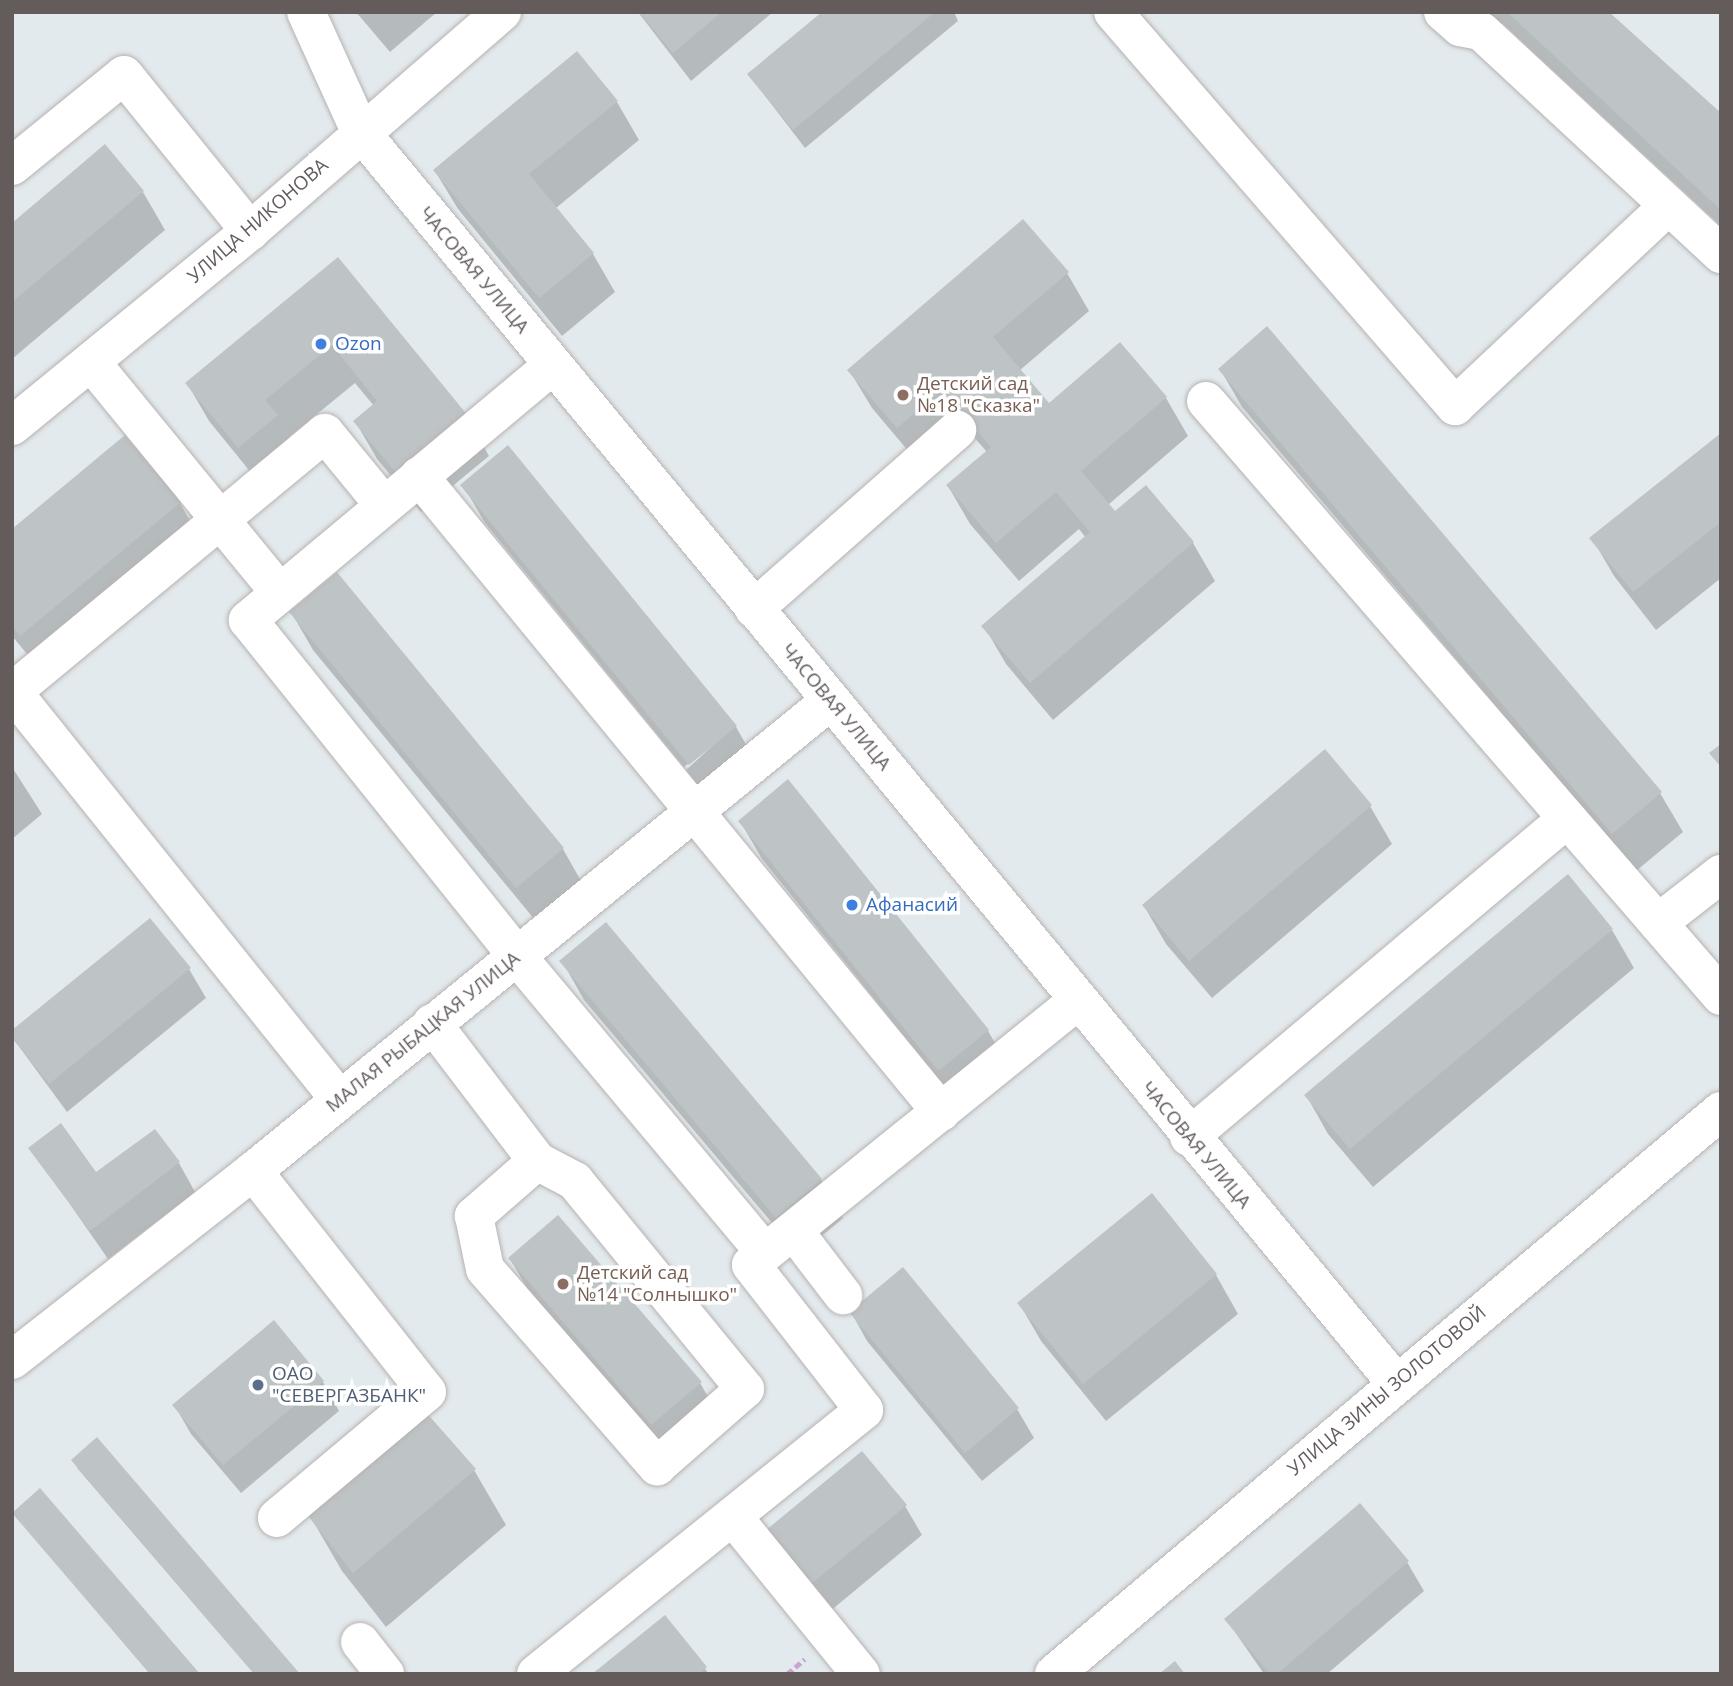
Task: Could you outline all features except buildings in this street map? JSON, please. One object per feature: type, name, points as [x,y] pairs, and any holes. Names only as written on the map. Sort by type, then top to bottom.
[{"type":"street","name":"ЧАСОВАЯ УЛИЦА","points":[[306,12],[359,131],[1396,1384]]},
{"type":"street","name":"УЛИЦА НИКОНОВА","points":[[12,426],[250,230],[359,131],[502,12]]},
{"type":"street","points":[[1113,12],[1455,406],[1667,207]]},
{"type":"street","points":[[1443,12],[1460,27],[1481,31],[1667,207],[1721,254]]},
{"type":"street","points":[[12,166],[124,75],[250,230]]},
{"type":"street","points":[[91,362],[279,592]]},
{"type":"street","points":[[553,365],[248,620],[516,955],[779,1242],[843,1294]]},
{"type":"street","points":[[1206,401],[1721,996]]},
{"type":"street","points":[[754,609],[957,430]]},
{"type":"street","points":[[340,1100],[12,692],[325,433],[384,505]]},
{"type":"street","points":[[419,476],[941,1112]]},
{"type":"street","name":"МАЛАЯ РЫБАЦКАЯ УЛИЦА","points":[[12,1360],[253,1171],[831,701]]},
{"type":"street","points":[[1189,1137],[1566,820]]},
{"type":"street","points":[[1658,923],[1721,874]]},
{"type":"street","points":[[537,1674],[683,1553],[734,1518],[864,1410],[751,1265],[1077,1000]]},
{"type":"street","points":[[432,1023],[537,1161],[575,1181],[745,1389],[657,1466],[485,1269],[474,1216],[537,1161]]},
{"type":"street","name":"УЛИЦА ЗИНЫ ЗОЛОТОВОЙ","points":[[1054,1674],[1721,1111]]},
{"type":"street","points":[[253,1171],[428,1392],[277,1518]]},
{"type":"street","points":[[734,1518],[861,1674]]},
{"type":"street","points":[[360,1642],[385,1674]]},
{"type":"place","name":"Ozon","points":[[321,344]]},
{"type":"place","name":"Детский сад №18 \"Сказка\"","points":[[903,395]]},
{"type":"place","name":"Афанасий","points":[[852,905]]},
{"type":"place","name":"Детский сад №14 \"Солнышко\"","points":[[563,1284]]},
{"type":"place","name":"ОАО \"СЕВЕРГАЗБАНК\"","points":[[258,1385]]}]
